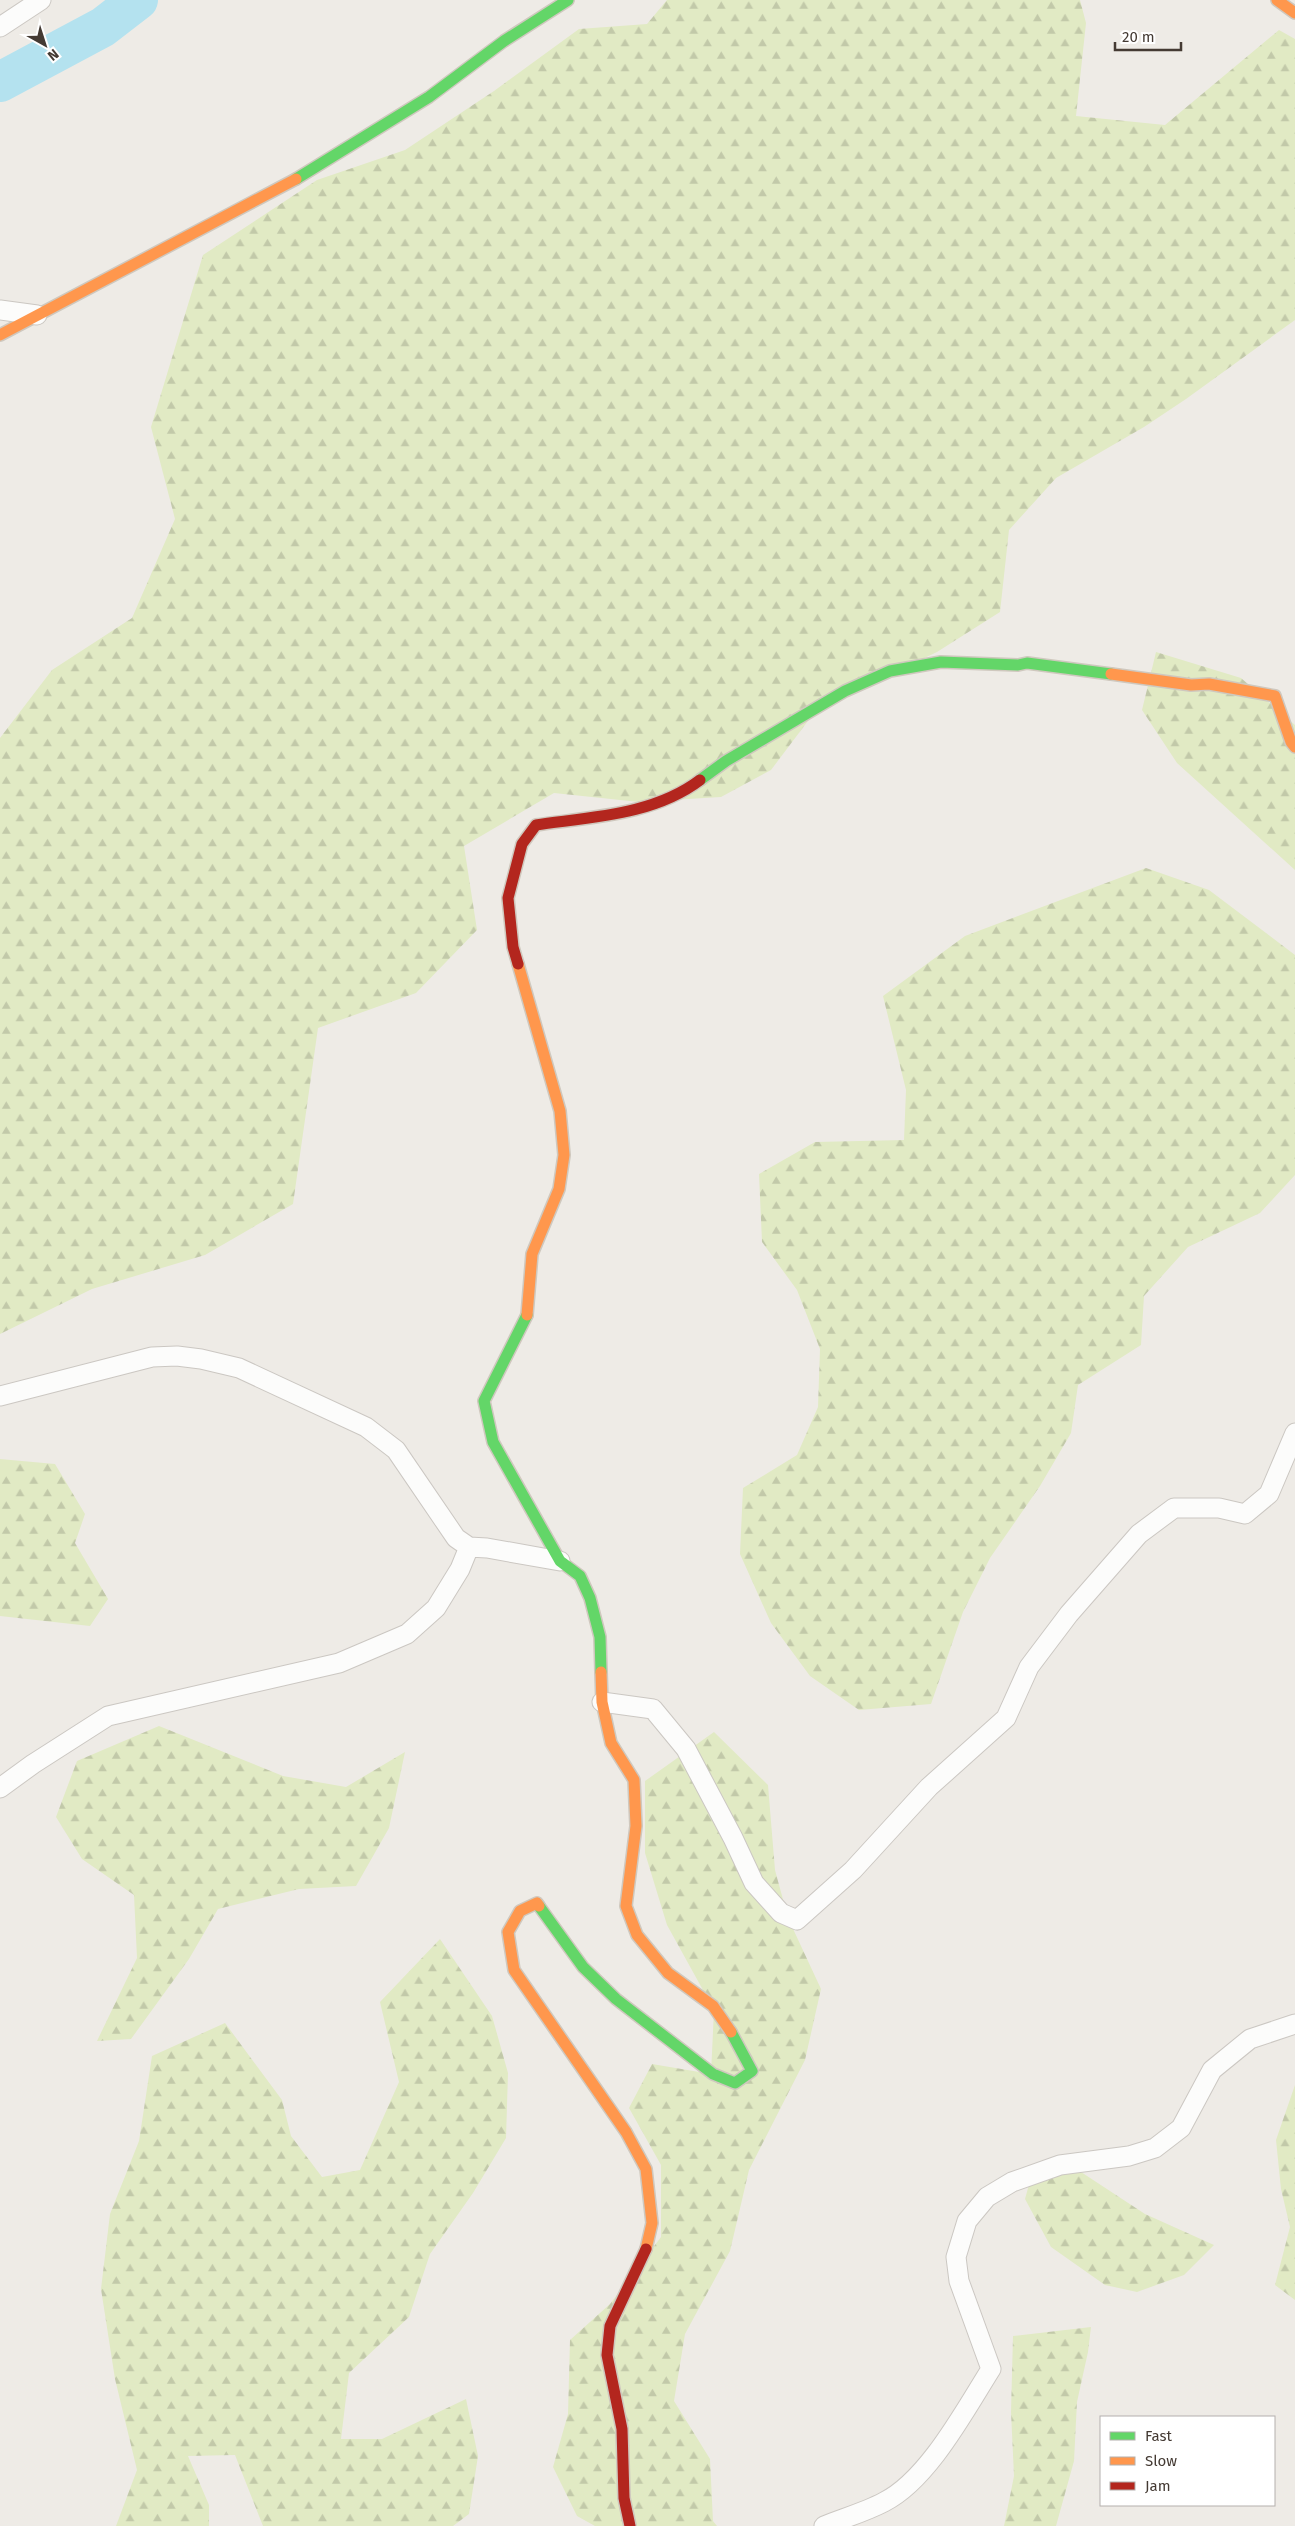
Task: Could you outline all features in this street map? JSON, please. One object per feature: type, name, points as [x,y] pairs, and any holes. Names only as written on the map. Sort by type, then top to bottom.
[{"type":"street","points":[[0,27],[41,0]]},
{"type":"street","points":[[0,336],[286,185],[429,97],[504,41],[568,0]]},
{"type":"street","points":[[1277,0],[1295,13]]},
{"type":"street","points":[[0,310],[37,315]]},
{"type":"street","points":[[630,2526],[624,2498],[622,2429],[607,2355],[610,2326],[644,2256],[652,2223],[646,2169],[626,2132],[514,1970],[508,1932],[520,1911],[537,1903],[583,1968],[616,1999],[714,2074],[735,2083],[752,2071],[727,2024],[713,2006],[668,1974],[637,1935],[626,1906],[636,1826],[634,1780],[611,1742],[602,1702],[600,1637],[590,1598],[580,1576],[560,1561],[493,1442],[484,1401],[528,1312],[532,1254],[559,1189],[564,1156],[560,1111],[513,947],[508,898],[522,844],[536,825],[634,811],[691,786],[726,761],[845,691],[890,671],[941,662],[1018,665],[1027,663],[1191,685],[1209,684],[1275,696],[1291,742],[1295,747]]},
{"type":"street","points":[[0,1396],[152,1357],[177,1356],[201,1358],[239,1368],[366,1427],[396,1450],[456,1538],[469,1547],[487,1548],[560,1561]]},
{"type":"street","points":[[602,1702],[653,1709],[686,1749],[754,1882],[781,1914],[797,1920],[852,1870],[929,1787],[1006,1718],[1029,1668],[1069,1614],[1139,1534],[1174,1508],[1219,1508],[1245,1514],[1270,1494],[1295,1433]]},
{"type":"street","points":[[0,1788],[33,1764],[108,1716],[339,1663],[407,1634],[436,1608],[460,1570],[469,1547]]},
{"type":"street","points":[[824,2526],[886,2502],[911,2481],[933,2459],[991,2369],[959,2281],[956,2257],[967,2221],[987,2197],[1012,2182],[1060,2165],[1130,2156],[1156,2148],[1181,2128],[1212,2070],[1250,2039],[1295,2024]]},
{"type":"green space","points":[[667,0],[1080,0],[1086,23],[1076,116],[1165,125],[1279,30],[1295,39],[1295,320],[1144,427],[1056,478],[1009,530],[1000,612],[937,652],[817,709],[771,770],[721,797],[639,802],[554,793],[464,846],[477,930],[416,993],[318,1028],[293,1204],[205,1255],[92,1289],[0,1334],[0,738],[52,670],[132,618],[175,519],[151,427],[203,255],[317,180],[405,150],[494,91],[579,29],[647,24]]},
{"type":"green space","points":[[1156,652],[1241,678],[1295,725],[1295,870],[1177,763],[1142,710]]},
{"type":"green space","points":[[1146,868],[1209,890],[1295,955],[1295,1175],[1260,1213],[1188,1247],[1144,1296],[1141,1345],[1078,1385],[1071,1433],[1040,1486],[990,1558],[963,1612],[931,1704],[859,1710],[810,1676],[771,1623],[740,1554],[743,1488],[797,1455],[818,1407],[820,1349],[797,1290],[762,1242],[759,1174],[815,1142],[904,1140],[906,1090],[883,996],[965,936]]},
{"type":"green space","points":[[0,1459],[55,1464],[85,1514],[75,1543],[108,1599],[90,1626],[0,1616]]},
{"type":"green space","points":[[159,1726],[283,1776],[346,1787],[405,1752],[389,1828],[356,1886],[299,1889],[218,1909],[189,1959],[131,2039],[97,2041],[137,1958],[134,1895],[82,1859],[56,1817],[77,1761]]},
{"type":"green space","points":[[714,1732],[768,1785],[775,1870],[788,1918],[821,1989],[805,2060],[749,2170],[730,2251],[685,2334],[674,2401],[710,2459],[713,2521],[717,2526],[595,2526],[577,2516],[553,2467],[568,2414],[570,2340],[610,2304],[661,2237],[661,2165],[629,2108],[652,2064],[711,2074],[714,2010],[667,1925],[645,1853],[645,1781]]},
{"type":"green space","points":[[440,1939],[492,2016],[508,2073],[506,2138],[473,2193],[430,2254],[409,2317],[349,2373],[341,2439],[382,2439],[466,2399],[478,2456],[469,2514],[453,2526],[263,2526],[235,2455],[188,2456],[209,2505],[209,2526],[116,2526],[137,2470],[115,2379],[101,2289],[110,2214],[139,2141],[152,2056],[225,2023],[282,2100],[291,2136],[322,2177],[360,2170],[399,2082],[380,2002]]},
{"type":"green space","points":[[1295,2085],[1295,2300],[1275,2285],[1290,2227],[1281,2189],[1276,2140]]},
{"type":"green space","points":[[1033,2170],[1081,2172],[1145,2214],[1214,2245],[1184,2275],[1137,2292],[1105,2285],[1051,2247],[1025,2199]]},
{"type":"green space","points":[[1091,2327],[1088,2352],[1077,2402],[1074,2461],[1056,2526],[1004,2526],[1014,2476],[1011,2412],[1013,2336]]},
{"type":"waterway","points":[[0,82],[103,27],[138,0]]},
{"type":"traffic: fast","points":[[296,179],[429,97],[504,41],[568,0]]},
{"type":"traffic: fast","points":[[700,780],[726,761],[845,691],[890,671],[941,662],[1018,665],[1027,663],[1111,674]]},
{"type":"traffic: fast","points":[[527,1315],[484,1401],[493,1442],[560,1561],[580,1576],[590,1598],[600,1637],[601,1672]]},
{"type":"traffic: fast","points":[[539,1906],[583,1967],[616,1999],[713,2074],[735,2083],[752,2071],[731,2032]]},
{"type":"traffic: slow","points":[[1277,0],[1295,13]]},
{"type":"traffic: slow","points":[[0,335],[296,179]]},
{"type":"traffic: slow","points":[[1111,674],[1191,685],[1209,684],[1275,696],[1291,742],[1295,747]]},
{"type":"traffic: slow","points":[[518,964],[560,1111],[564,1155],[559,1189],[532,1254],[527,1315]]},
{"type":"traffic: slow","points":[[601,1672],[602,1702],[611,1743],[634,1780],[636,1826],[626,1906],[637,1935],[668,1973],[713,2006],[731,2032]]},
{"type":"traffic: slow","points":[[539,1906],[537,1903],[520,1911],[508,1932],[514,1970],[626,2132],[646,2169],[652,2223],[646,2249]]},
{"type":"traffic: jam","points":[[518,964],[513,947],[508,898],[522,844],[536,825],[621,813],[642,808],[682,792],[700,780]]},
{"type":"traffic: jam","points":[[630,2526],[624,2498],[622,2429],[607,2355],[610,2326],[646,2249]]}]
